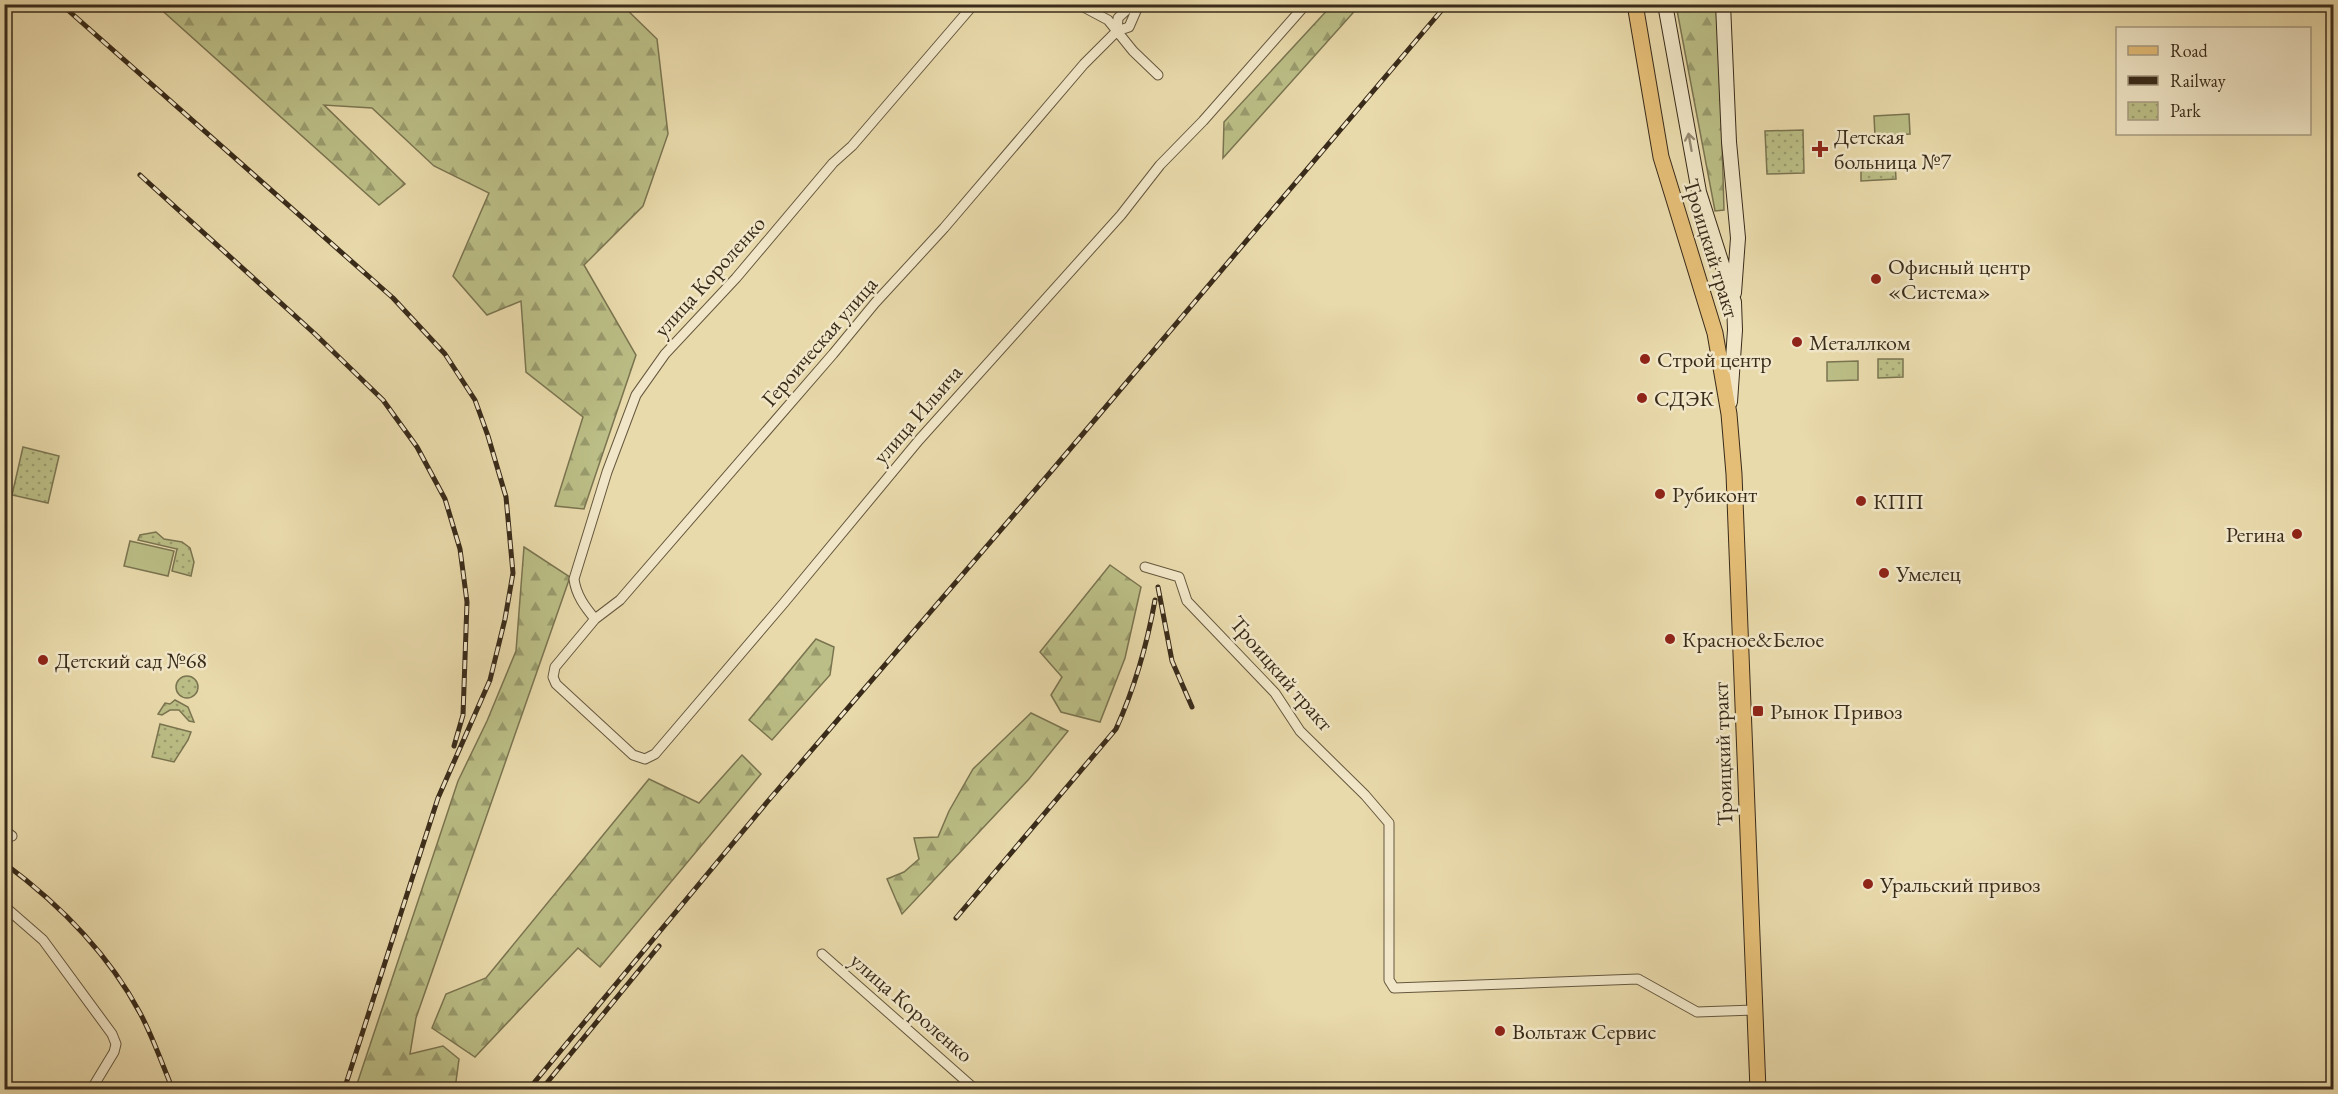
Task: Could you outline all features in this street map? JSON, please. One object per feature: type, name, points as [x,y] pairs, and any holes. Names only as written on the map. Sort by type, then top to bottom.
[{"type":"main road","name":"Троицкий тракт","points":[[1635,4],[1660,157],[1715,333],[1729,414],[1735,495],[1758,1089]]},
{"type":"main road","points":[[1665,4],[1699,192],[1734,302]]},
{"type":"main road","points":[[1723,4],[1728,131],[1738,238],[1729,414]]},
{"type":"main road","points":[[1713,240],[1724,246],[1732,244],[1738,238]]},
{"type":"street","name":"улица Короленко","points":[[595,619],[575,589],[574,579],[607,472],[636,395],[665,354],[736,278],[833,163],[852,146],[974,4]]},
{"type":"street","points":[[1078,4],[1108,20],[1133,51],[1158,75]]},
{"type":"street","name":"Героическая улица","points":[[1117,31],[1118,18],[1133,4]]},
{"type":"street","name":"Героическая улица","points":[[553,676],[555,667],[595,619],[620,600],[1084,64],[1117,31],[1129,27],[1139,4]]},
{"type":"street","name":"улица Ильича","points":[[553,676],[556,684],[633,755],[645,759],[655,754],[919,440],[1121,215],[1160,165],[1203,121],[1306,4]]},
{"type":"street","name":"Троицкий тракт","points":[[1145,567],[1179,577],[1187,601],[1275,693],[1300,731],[1365,795],[1389,823],[1389,980],[1394,988],[1638,979],[1697,1012],[1754,1010]]},
{"type":"street","points":[[4,906],[43,940],[112,1034],[116,1044],[114,1053],[91,1089]]},
{"type":"street","name":"улица Короленко","points":[[822,954],[976,1089]]},
{"type":"green space","points":[[156,5],[622,5],[657,39],[668,134],[643,206],[584,265],[636,355],[584,509],[555,506],[583,417],[526,372],[521,301],[487,315],[453,276],[489,193],[434,166],[372,108],[324,105],[405,184],[379,205]]},
{"type":"green space","points":[[1332,5],[1360,5],[1223,158],[1224,122]]},
{"type":"green space","points":[[1676,5],[1718,5],[1724,210],[1715,211]]},
{"type":"green space","points":[[1909,114],[1910,134],[1875,136],[1874,116]]},
{"type":"green space","points":[[1803,130],[1804,173],[1767,174],[1765,131]]},
{"type":"green space","points":[[1895,161],[1896,179],[1861,181],[1861,162]]},
{"type":"green space","points":[[1878,359],[1903,359],[1903,377],[1878,378]]},
{"type":"green space","points":[[1858,361],[1858,380],[1827,381],[1827,362]]},
{"type":"green space","points":[[23,447],[59,456],[48,503],[12,495]]},
{"type":"green space","points":[[156,532],[164,539],[182,542],[190,548],[194,562],[191,576],[172,571],[177,549],[138,540],[140,535]]},
{"type":"green space","points":[[130,541],[174,551],[168,576],[124,566]]},
{"type":"green space","points":[[524,547],[570,577],[416,1018],[410,1054],[443,1046],[459,1059],[455,1089],[355,1090],[458,781],[487,721],[516,651]]},
{"type":"green space","points":[[1110,565],[1141,587],[1125,658],[1100,722],[1061,712],[1051,695],[1062,677],[1040,652]]},
{"type":"green space","points":[[816,639],[834,647],[830,675],[772,740],[749,720]]},
{"type":"green space","points":[[187,676],[197,683],[198,687],[191,697],[187,698],[177,691],[176,687],[183,677]]},
{"type":"green space","points":[[175,700],[188,707],[194,722],[189,721],[179,710],[158,714],[165,703],[170,704]]},
{"type":"green space","points":[[1031,713],[1068,731],[1029,779],[902,914],[887,879],[904,872],[919,859],[914,838],[938,837],[949,811],[973,769]]},
{"type":"green space","points":[[160,724],[191,732],[174,762],[152,757]]},
{"type":"green space","points":[[742,755],[761,774],[600,967],[578,948],[475,1057],[432,1028],[446,994],[486,978],[649,779],[699,803]]},
{"type":"railway","points":[[61,4],[393,298],[445,354],[475,400],[506,497],[513,573],[505,619],[490,680],[438,798],[344,1090]]},
{"type":"railway","points":[[528,1090],[768,801],[1447,4]]},
{"type":"railway","points":[[140,175],[315,334],[383,400],[417,447],[445,499],[460,549],[467,602],[463,715],[454,746]]},
{"type":"railway","points":[[1158,587],[1172,661],[1192,707]]},
{"type":"railway","points":[[956,918],[1116,729],[1140,666],[1155,600]]},
{"type":"railway","points":[[4,863],[62,912],[113,970],[145,1022],[173,1090]]},
{"type":"railway","points":[[541,1090],[659,946]]},
{"type":"place","name":"Детская больница №7","points":[[1820,149]]},
{"type":"place","name":"Офисный центр «Система»","points":[[1876,279]]},
{"type":"place","name":"Металлком","points":[[1797,342]]},
{"type":"place","name":"Строй центр","points":[[1645,359]]},
{"type":"place","name":"СДЭК","points":[[1642,398]]},
{"type":"place","name":"Рубиконт","points":[[1660,494]]},
{"type":"place","name":"КПП","points":[[1861,501]]},
{"type":"place","name":"Регина","points":[[2297,534]]},
{"type":"place","name":"Умелец","points":[[1884,573]]},
{"type":"place","name":"Красное&Белое","points":[[1670,639]]},
{"type":"place","name":"Детский сад №68","points":[[43,660]]},
{"type":"place","name":"Рынок Привоз","points":[[1758,711]]},
{"type":"place","name":"Уральский привоз","points":[[1868,884]]},
{"type":"place","name":"Вольтаж Сервис","points":[[1500,1031]]}]
